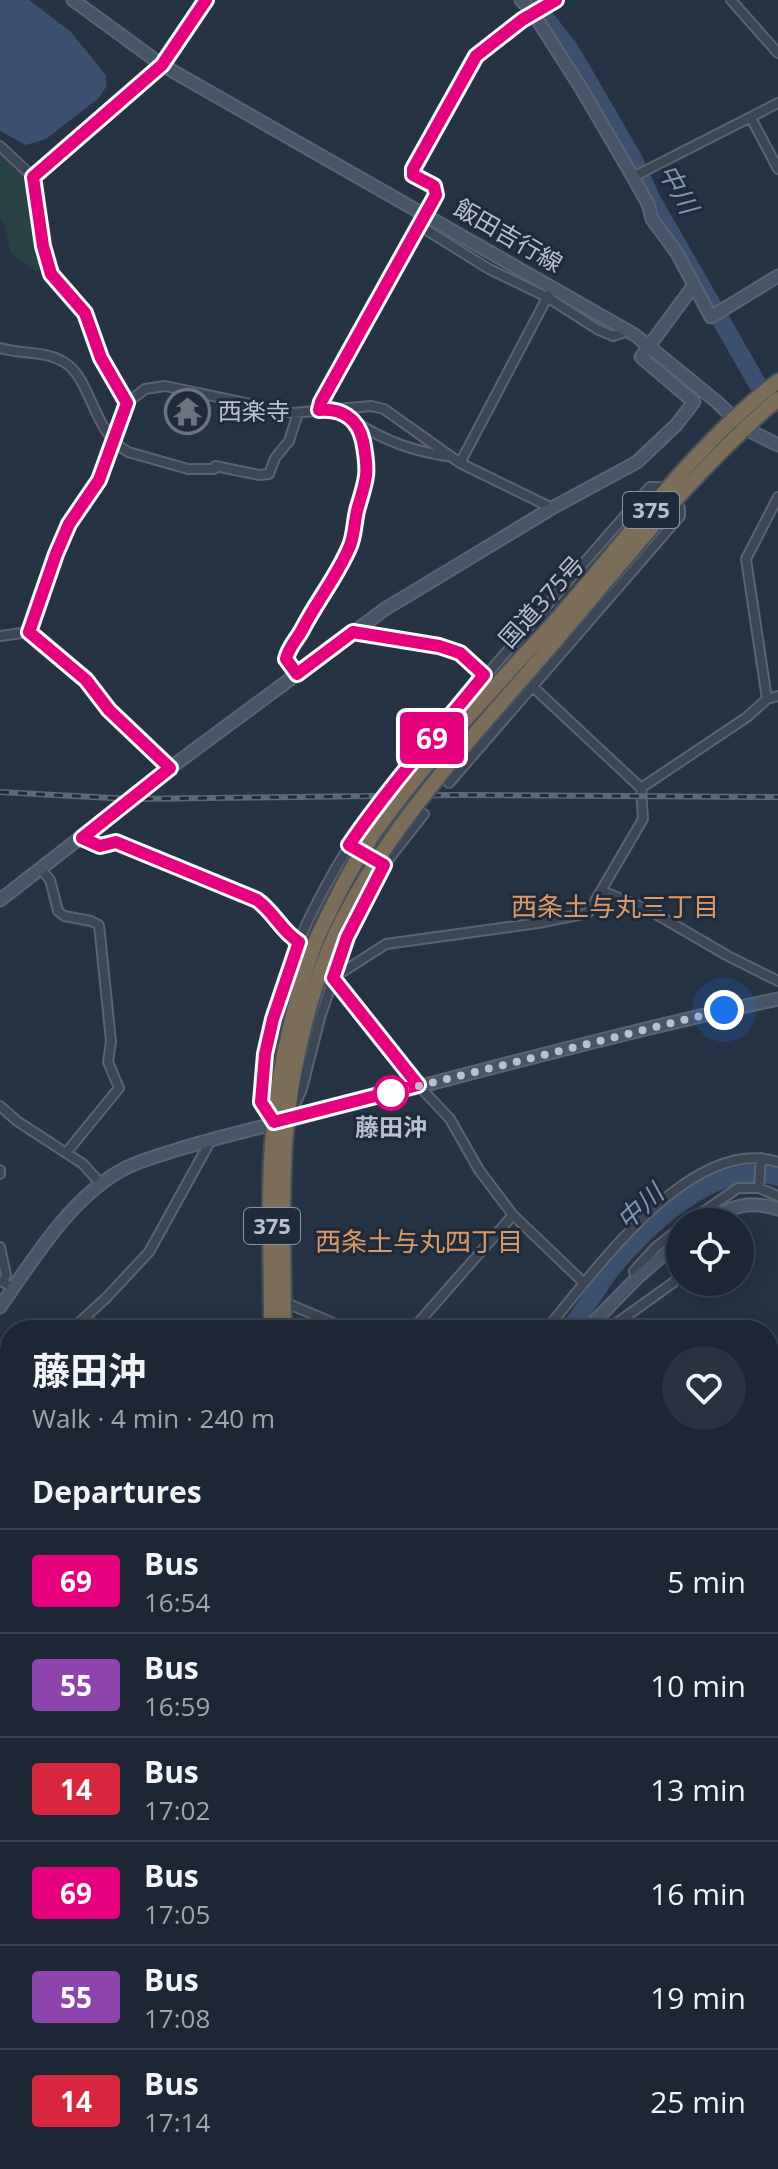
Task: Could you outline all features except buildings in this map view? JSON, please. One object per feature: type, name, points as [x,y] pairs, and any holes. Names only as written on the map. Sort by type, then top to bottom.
[{"type":"highway","name":"国道375号","points":[[284,1320],[281,1120],[287,1033],[299,988],[323,943],[340,891],[381,823],[427,765],[552,634],[670,496],[740,423],[768,401],[778,381]]},
{"type":"highway","name":"国道375号","points":[[271,1320],[271,1147],[281,1120]]},
{"type":"street","name":"飯田吉行線","points":[[73,0],[162,65],[426,214],[550,292],[628,331],[740,423],[778,445]]},
{"type":"street","points":[[33,177],[162,65],[206,0]]},
{"type":"street","points":[[521,0],[543,7],[635,176],[652,219],[677,253],[711,317],[778,276]]},
{"type":"street","points":[[731,0],[778,53]]},
{"type":"street","points":[[319,410],[436,195],[434,186],[413,175],[413,169],[476,56],[543,7]]},
{"type":"street","points":[[635,176],[778,103]]},
{"type":"street","points":[[751,118],[778,169]]},
{"type":"street","points":[[0,146],[33,177],[43,246],[51,274],[85,313],[101,358],[127,403]]},
{"type":"street","points":[[420,226],[510,281],[550,292],[460,463]]},
{"type":"street","points":[[0,900],[170,768],[385,609],[552,508],[637,462],[676,425],[694,402],[641,357],[694,285]]},
{"type":"street","points":[[0,348],[61,360],[72,368],[97,420],[113,440],[128,452],[188,469],[214,469],[215,466],[259,475],[269,474],[275,458],[289,441],[298,413]]},
{"type":"street","points":[[29,632],[69,524],[99,480],[127,403],[145,389],[165,386],[298,413],[371,406],[384,409],[460,463],[552,508]]},
{"type":"street","points":[[332,409],[392,444],[451,456]]},
{"type":"street","points":[[297,674],[286,659],[288,648],[300,634],[351,545],[357,509],[366,483],[366,458],[357,424]]},
{"type":"street","points":[[281,1120],[261,1102],[265,1054],[273,1019],[299,942],[349,845],[401,773],[650,487],[660,487],[670,496],[680,508],[680,516],[449,783],[418,756]]},
{"type":"street","points":[[767,699],[746,559],[778,497]]},
{"type":"street","points":[[0,636],[29,632],[86,680],[109,710],[170,768]]},
{"type":"street","points":[[333,978],[386,944],[588,913],[643,819],[641,788],[533,687],[484,675],[460,653],[439,646],[353,632]]},
{"type":"street","points":[[641,788],[747,717],[767,699],[778,696]]},
{"type":"street","points":[[281,1120],[297,1104],[347,937],[384,865],[424,814]]},
{"type":"street","points":[[82,838],[100,846],[116,842],[257,900],[271,910],[283,933],[299,942]]},
{"type":"street","points":[[349,845],[384,865]]},
{"type":"street","points":[[41,869],[50,880],[58,911],[64,916],[99,925],[111,1041],[108,1062],[119,1088],[66,1153]]},
{"type":"street","points":[[602,891],[649,910],[778,981]]},
{"type":"street","points":[[310,919],[347,937]]},
{"type":"street","points":[[333,978],[418,1085],[450,1119],[479,1170],[513,1215],[584,1283]]},
{"type":"street","points":[[0,1307],[61,1225],[101,1184],[121,1170],[145,1160],[211,1139],[418,1085],[778,999]]},
{"type":"street","points":[[0,1106],[17,1121],[83,1164],[101,1184]]},
{"type":"street","points":[[82,1320],[149,1252],[211,1139]]},
{"type":"street","points":[[760,1186],[761,1160]]},
{"type":"street","points":[[558,1320],[555,1318],[618,1241],[655,1206],[708,1171],[734,1161],[778,1162]]},
{"type":"street","points":[[709,1208],[738,1188],[760,1186],[778,1196]]},
{"type":"street","points":[[732,1208],[743,1204],[778,1209]]},
{"type":"street","points":[[421,1320],[513,1215]]},
{"type":"street","points":[[636,1279],[634,1271],[666,1240]]},
{"type":"street","points":[[0,1247],[6,1275],[3,1282],[14,1288]]},
{"type":"street","points":[[596,1320],[666,1252]]},
{"type":"street","points":[[621,1320],[666,1288]]},
{"type":"street","points":[[284,1302],[326,1320]]},
{"type":"green space","points":[[0,142],[33,177],[48,262],[36,272],[10,252],[5,225],[0,219]]},
{"type":"water","points":[[0,0],[29,0],[70,31],[106,75],[106,87],[99,98],[46,139],[26,145],[0,131]]},
{"type":"waterway","name":"中川","points":[[531,0],[569,48],[757,383],[776,403]]},
{"type":"waterway","name":"中川","points":[[576,1320],[607,1275],[639,1238],[682,1202],[706,1187],[730,1178],[755,1174],[778,1177]]},
{"type":"railway","points":[[0,792],[130,799],[457,795],[778,797]]},
{"type":"bus line","name":"69","points":[[206,0],[162,65],[33,177],[43,246],[51,274],[85,313],[101,358],[127,403],[99,480],[69,524],[56,554],[29,632],[86,680],[109,710],[170,768],[82,838],[100,846],[116,842],[257,900],[271,910],[280,922],[283,933],[299,942],[283,984],[265,1054],[261,1102],[274,1122],[308,1116],[418,1085],[333,978],[347,937],[384,865],[349,845],[401,773],[484,675],[460,653],[439,646],[353,632],[297,674],[286,659],[288,648],[300,634],[351,545],[357,509],[368,473],[361,435],[357,424],[348,416],[332,409],[319,410],[436,195],[434,186],[413,175],[413,169],[476,56],[522,20],[556,0]]},
{"type":"place","name":"西楽寺","points":[[187,412]]},
{"type":"place","name":"藤田沖","points":[[391,1093]]},
{"type":"district","name":"西条土与丸三丁目","points":[[615,907]]},
{"type":"district","name":"西条土与丸四丁目","points":[[419,1242]]},
{"type":"route","points":[[391,1093],[724,1010]]}]
